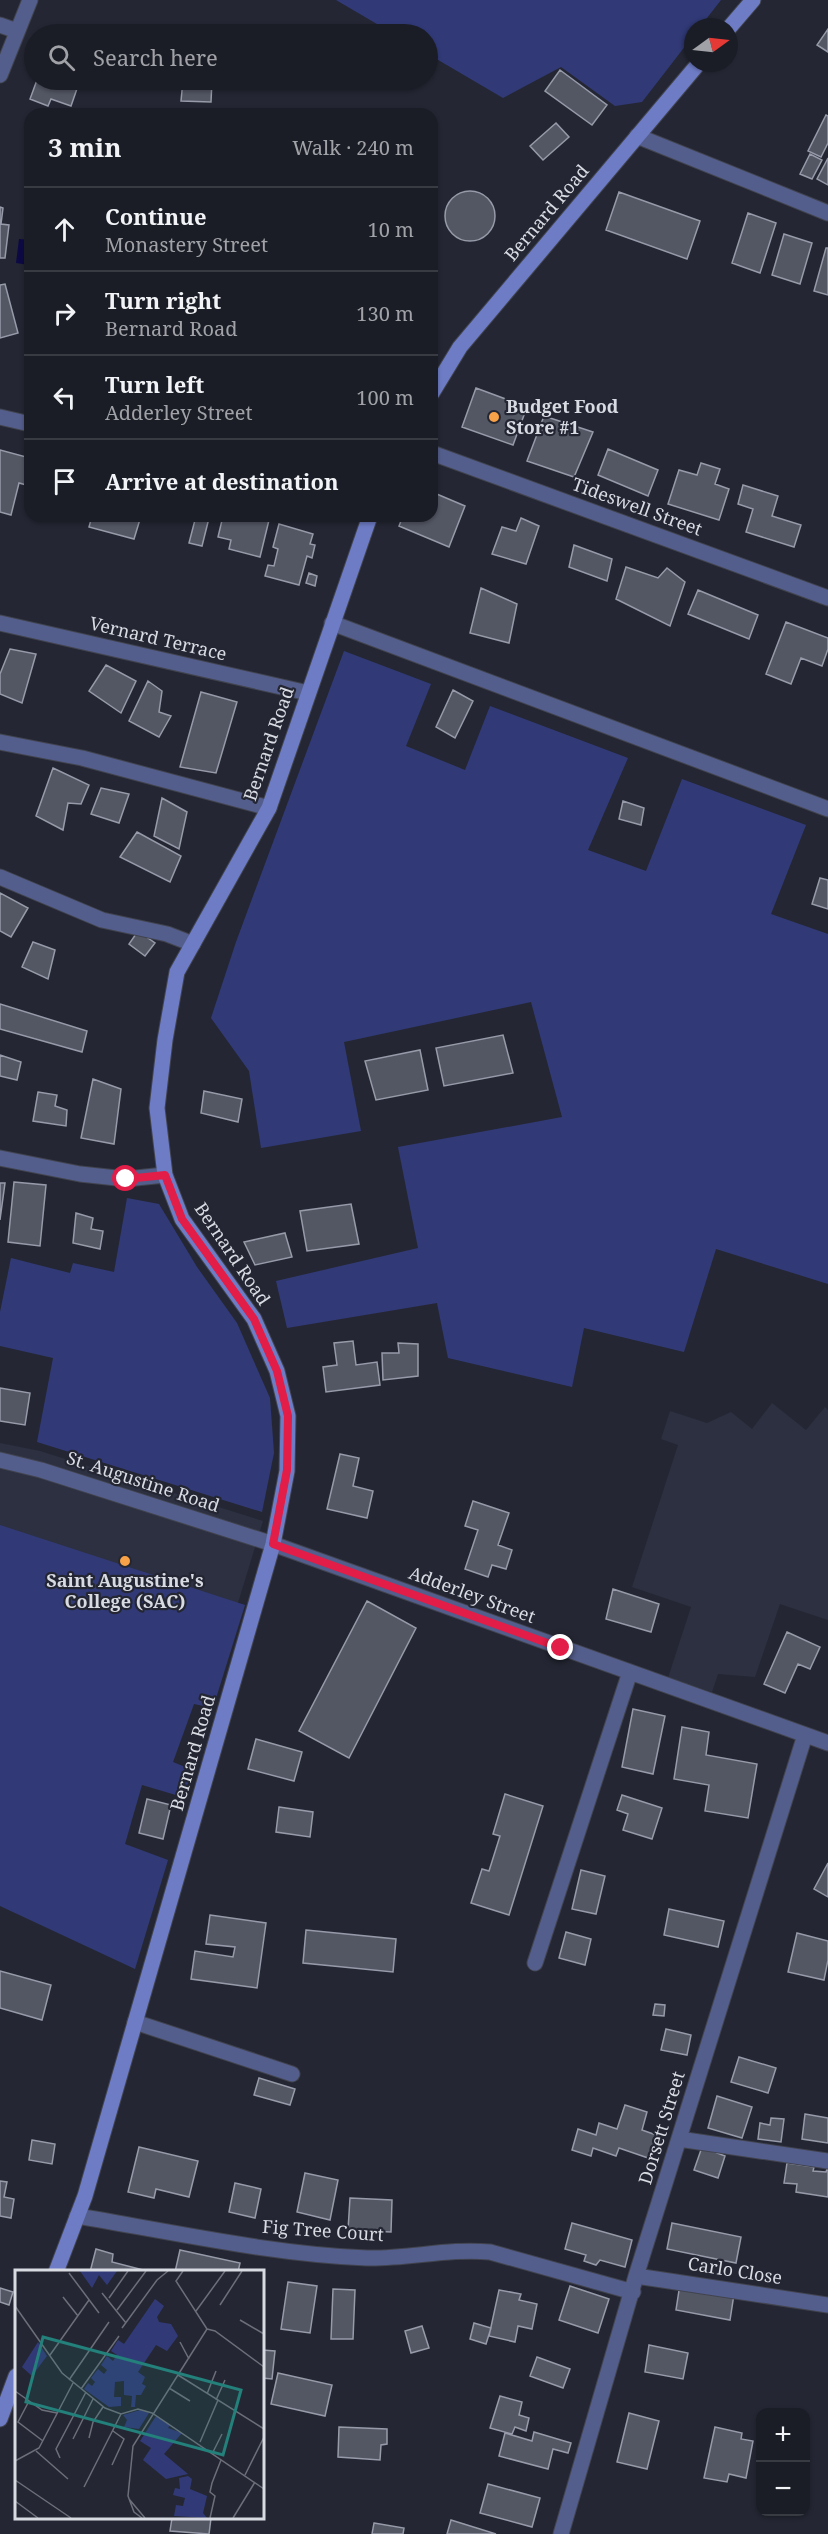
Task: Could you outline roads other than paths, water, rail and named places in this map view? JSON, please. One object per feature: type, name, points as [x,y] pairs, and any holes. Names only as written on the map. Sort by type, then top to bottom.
[{"type":"main road","points":[[738,18],[753,0]]},
{"type":"main road","name":"Bernard Road","points":[[438,383],[460,347],[691,72]]},
{"type":"main road","name":"Bernard Road","points":[[56,2270],[77,2216],[135,2022],[273,1544],[287,1470],[288,1416],[277,1371],[254,1319],[182,1219],[165,1175],[157,1108],[165,1041],[177,972],[269,808],[368,522]]},
{"type":"main road","points":[[0,2419],[12,2402],[15,2382]]},
{"type":"street","points":[[0,75],[30,0]]},
{"type":"street","points":[[0,25],[17,31]]},
{"type":"street","points":[[637,136],[828,213]]},
{"type":"street","points":[[0,417],[24,423]]},
{"type":"street","name":"Tideswell Street","points":[[438,455],[828,598]]},
{"type":"street","name":"Vernard Terrace","points":[[0,623],[308,693]]},
{"type":"street","points":[[332,623],[828,809]]},
{"type":"street","points":[[0,742],[82,758],[269,808]]},
{"type":"street","points":[[0,877],[102,920],[167,934],[193,944]]},
{"type":"street","points":[[0,1158],[103,1177],[126,1179],[165,1175]]},
{"type":"street","name":"St. Augustine Road","points":[[0,1460],[41,1470],[273,1544]]},
{"type":"street","name":"Adderley Street","points":[[273,1544],[828,1743]]},
{"type":"street","points":[[535,1963],[630,1672]]},
{"type":"street","name":"Dorsett Street","points":[[561,2534],[636,2276],[805,1735]]},
{"type":"street","points":[[135,2022],[292,2074]]},
{"type":"street","points":[[679,2139],[828,2161]]},
{"type":"street","name":"Fig Tree Court","points":[[77,2216],[280,2250],[358,2257],[467,2250],[490,2252],[633,2292]]},
{"type":"street","name":"Carlo Close","points":[[636,2276],[828,2305]]},
{"type":"place","name":"Budget Food Store #1","points":[[494,417]]},
{"type":"place","name":"Saint Augustine's College (SAC)","points":[[125,1561]]}]
